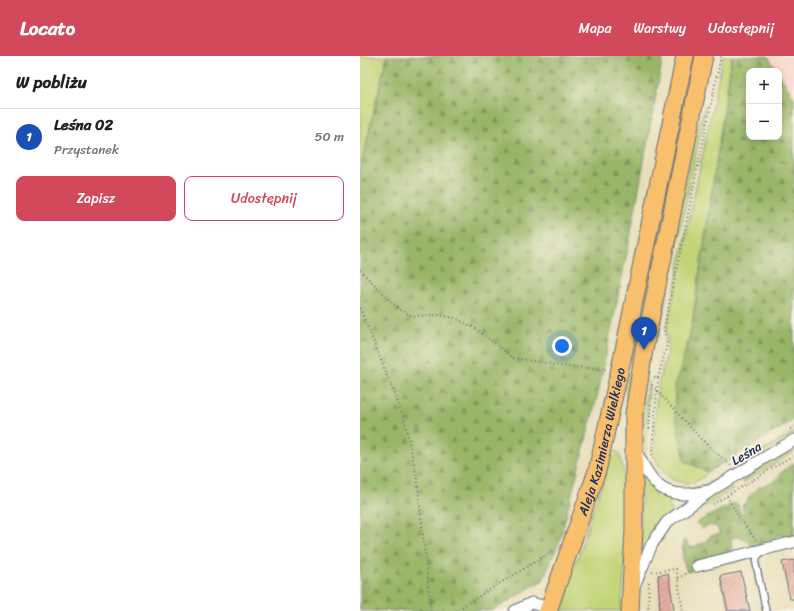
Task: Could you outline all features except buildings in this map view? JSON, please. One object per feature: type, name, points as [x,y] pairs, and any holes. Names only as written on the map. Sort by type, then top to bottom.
[{"type":"main road","name":"Aleja Kazimierza Wielkiego","points":[[549,609],[597,471],[685,56]]},
{"type":"main road","name":"Aleja Kazimierza Wielkiego","points":[[630,611],[634,529],[632,442],[640,368],[704,56]]},
{"type":"main road","points":[[674,110],[691,114]]},
{"type":"street","name":"Leśna","points":[[713,489],[790,435]]},
{"type":"street","points":[[632,442],[649,475],[657,484],[666,490],[680,495],[693,494],[713,489]]},
{"type":"street","points":[[632,590],[658,534],[678,513],[713,489]]},
{"type":"street","points":[[697,566],[794,542]]},
{"type":"street","points":[[515,611],[532,603],[549,609]]},
{"type":"lane","points":[[764,550],[757,557],[756,564],[766,611]]},
{"type":"path","points":[[658,378],[667,345],[664,329],[721,56]]},
{"type":"path","points":[[360,270],[400,310],[413,316],[439,315],[456,318],[475,328],[513,358],[570,367],[612,368]]},
{"type":"path","points":[[360,308],[404,418],[418,478],[430,611]]},
{"type":"path","points":[[640,368],[654,370],[652,392]]},
{"type":"path","points":[[653,459],[652,450],[656,384]]},
{"type":"path","points":[[652,385],[702,440],[731,466]]},
{"type":"path","points":[[649,436],[651,400]]},
{"type":"path","points":[[790,435],[794,428]]},
{"type":"path","points":[[708,507],[794,455]]},
{"type":"path","points":[[724,469],[736,462]]},
{"type":"path","points":[[727,496],[740,519],[764,550]]},
{"type":"path","points":[[455,611],[558,548]]},
{"type":"path","points":[[650,568],[649,572],[676,569],[683,611]]},
{"type":"path","points":[[648,611],[649,580]]},
{"type":"shaded area","points":[[768,56],[794,56],[794,98],[782,79],[782,68],[775,68]]},
{"type":"green space","points":[[360,56],[387,56],[360,170]]},
{"type":"green space","points":[[387,56],[663,56],[630,238],[598,393],[559,543],[543,580],[492,611],[360,611],[360,170]]},
{"type":"green space","points":[[723,56],[732,56],[691,331],[675,387],[685,461],[708,472],[700,479],[683,483],[674,480],[667,475],[656,460],[653,450],[657,399],[659,382],[668,346],[666,331]]},
{"type":"green space","points":[[732,56],[768,56],[775,68],[746,68],[746,140],[782,140],[782,79],[794,98],[794,420],[708,472],[685,461],[675,414],[675,387],[691,331]]},
{"type":"green space","points":[[706,105],[658,337],[657,322],[698,123]]},
{"type":"green space","points":[[678,130],[680,131],[633,361],[629,360]]},
{"type":"green space","points":[[628,374],[632,375],[627,410],[625,388]]},
{"type":"green space","points":[[649,381],[645,453],[648,466],[640,449],[642,415]]},
{"type":"green space","points":[[794,432],[794,434],[717,480],[704,487],[689,491],[696,487],[704,486]]},
{"type":"green space","points":[[794,448],[794,452],[743,483],[744,479],[748,476]]},
{"type":"green space","points":[[612,451],[618,452],[625,482],[626,529],[621,611],[557,611],[578,557]]},
{"type":"green space","points":[[794,463],[794,536],[786,537],[779,535],[764,544],[757,546],[751,546],[744,539],[733,537],[731,540],[732,550],[693,565],[692,571],[688,572],[683,556],[682,547],[684,539],[691,548],[705,542],[710,536],[720,534],[717,527],[709,525],[702,529],[696,523],[734,503],[738,505],[741,514],[743,514],[744,512],[742,505],[746,503],[750,496],[758,488],[776,480],[783,471]]},
{"type":"green space","points":[[641,471],[669,497],[669,505],[672,513],[641,557]]},
{"type":"green space","points":[[729,487],[734,489],[687,516],[683,514]]},
{"type":"place","name":"Leśna 02","points":[[644,350]]}]
